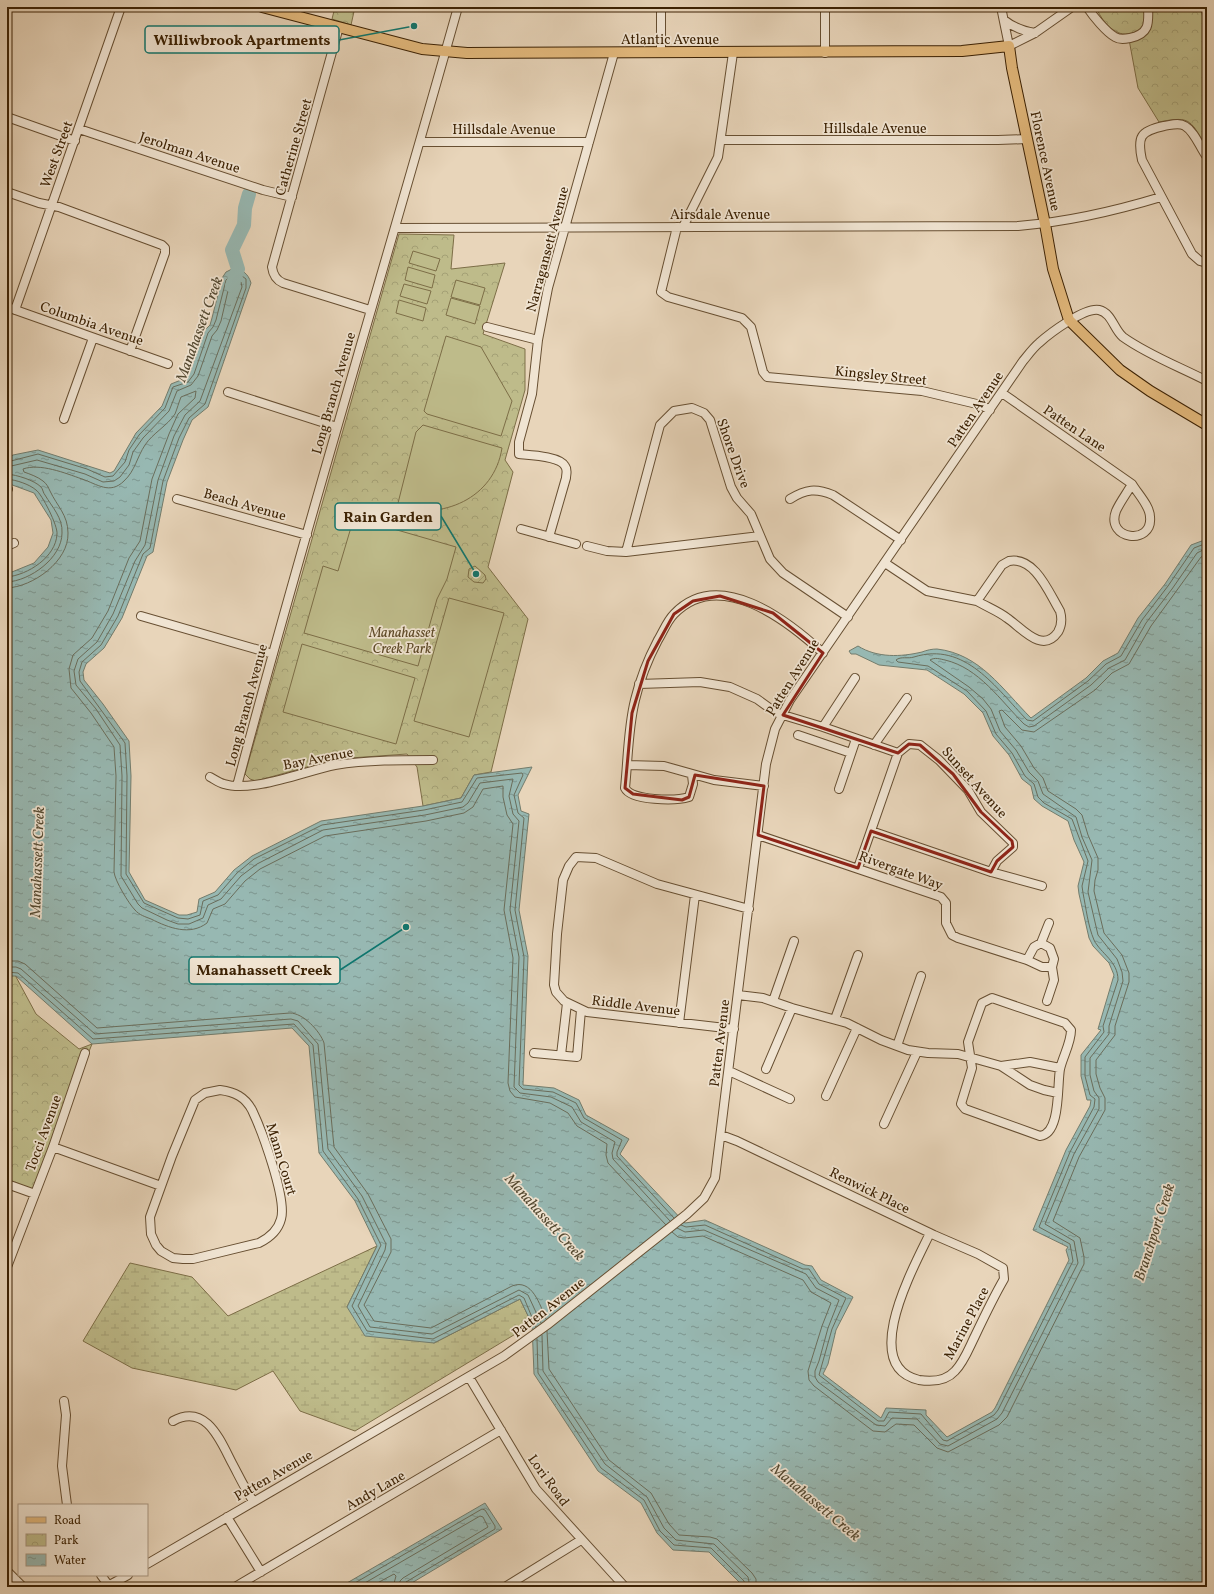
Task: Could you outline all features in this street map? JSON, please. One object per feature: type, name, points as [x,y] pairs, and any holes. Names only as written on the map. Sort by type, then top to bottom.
[{"type":"main road","name":"Atlantic Avenue","points":[[262,7],[422,49],[445,52],[825,53],[962,51],[1009,46]]},
{"type":"main road","name":"Florence Avenue","points":[[1009,46],[1012,68],[1053,269],[1070,320]]},
{"type":"main road","points":[[1070,320],[1120,370],[1150,391],[1207,425]]},
{"type":"street","name":"West Street","points":[[11,309],[52,206],[121,7]]},
{"type":"street","name":"Long Branch Avenue","points":[[237,786],[370,310],[458,7]]},
{"type":"street","points":[[661,7],[661,53]]},
{"type":"street","points":[[825,7],[825,53]]},
{"type":"street","name":"Florence Avenue","points":[[1001,7],[1009,46]]},
{"type":"street","name":"Atlantic Avenue","points":[[1009,46],[1035,33],[1072,7]]},
{"type":"street","points":[[1087,7],[1108,33],[1116,38],[1123,39],[1138,36],[1143,32],[1148,21],[1148,7]]},
{"type":"street","points":[[1004,20],[1022,31],[1035,33]]},
{"type":"street","name":"Catherine Street","points":[[340,27],[272,268],[274,275],[283,283],[370,310]]},
{"type":"street","name":"Narragansett Avenue","points":[[549,537],[567,471],[565,465],[561,461],[519,454],[519,442],[534,380],[538,340],[548,288],[614,53]]},
{"type":"street","points":[[680,227],[716,165],[722,140],[733,53]]},
{"type":"street","points":[[7,117],[74,141]]},
{"type":"street","points":[[1207,157],[1192,132],[1185,126],[1176,124],[1146,132],[1139,143],[1142,160],[1192,254],[1200,261],[1207,263]]},
{"type":"street","name":"Jerolman Avenue","points":[[79,129],[263,190],[292,198]]},
{"type":"street","name":"Hillsdale Avenue","points":[[722,140],[1027,139]]},
{"type":"street","name":"Hillsdale Avenue","points":[[420,142],[589,142]]},
{"type":"street","points":[[7,192],[159,243],[165,248],[130,351]]},
{"type":"street","name":"Airsdale Avenue","points":[[395,228],[1018,226],[1045,224],[1140,204],[1161,197]]},
{"type":"street","name":"Kingsley Street","points":[[680,227],[661,292],[668,297],[726,312],[742,318],[751,327],[763,372],[767,377],[922,391],[981,405],[990,410]]},
{"type":"street","name":"Columbia Avenue","points":[[11,309],[168,364]]},
{"type":"street","name":"Patten Avenue","points":[[148,1563],[521,1345],[687,1214],[704,1198],[714,1182],[721,1135],[764,786],[771,742],[775,729],[790,700],[1023,361],[1038,343],[1070,320],[1093,310],[1100,310],[1106,313],[1117,330],[1128,340],[1207,381]]},
{"type":"street","points":[[487,327],[538,340]]},
{"type":"street","points":[[64,419],[93,338]]},
{"type":"street","points":[[228,392],[337,427]]},
{"type":"street","name":"Patten Lane","points":[[1002,393],[1132,484],[1149,510],[1150,522],[1146,531],[1142,534],[1131,537],[1121,533],[1115,517],[1116,511],[1132,484]]},
{"type":"street","name":"Shore Drive","points":[[626,552],[660,425],[670,413],[684,408],[696,409],[708,418],[731,487],[737,498],[751,514],[770,559],[777,568],[848,617]]},
{"type":"street","points":[[790,499],[802,491],[809,490],[824,491],[833,494],[901,540]]},
{"type":"street","name":"Beach Avenue","points":[[177,499],[307,535]]},
{"type":"street","points":[[520,530],[576,544]]},
{"type":"street","points":[[587,546],[607,551],[626,552],[760,536]]},
{"type":"street","points":[[885,563],[927,591],[977,602],[1008,618],[1034,639],[1041,640],[1053,637],[1060,627],[1062,616],[1060,611],[1036,572],[1021,562],[1013,561],[1002,565],[977,602]]},
{"type":"street","points":[[692,775],[693,784],[689,797],[682,800],[656,799],[633,794],[625,790],[632,713],[639,684],[648,661],[672,617],[684,606],[707,596],[735,598],[773,613],[799,631],[823,653]]},
{"type":"street","points":[[141,616],[273,654]]},
{"type":"street","points":[[823,727],[855,678]]},
{"type":"street","points":[[639,684],[700,682],[717,684],[743,692],[783,716],[823,727],[898,753],[858,868]]},
{"type":"street","points":[[874,744],[907,698]]},
{"type":"street","points":[[798,735],[851,753]]},
{"type":"street","points":[[839,789],[856,738]]},
{"type":"street","name":"Sunset Avenue","points":[[898,753],[909,744],[920,745],[953,774],[968,790],[981,812],[1012,841],[1013,847],[997,861],[991,872]]},
{"type":"street","name":"Bay Avenue","points":[[210,777],[223,784],[237,786],[253,785],[335,765],[397,760],[433,760]]},
{"type":"street","points":[[627,765],[664,766],[679,769],[692,775],[764,786]]},
{"type":"street","points":[[871,831],[991,872],[1042,886]]},
{"type":"street","name":"Rivergate Way","points":[[758,835],[941,897],[946,903],[946,923],[952,934],[958,938],[1009,956],[1027,960],[1042,967],[1052,967]]},
{"type":"street","points":[[561,1055],[567,1004],[560,998],[554,985],[557,934],[563,880],[569,866],[576,858],[596,858],[658,884],[749,910]]},
{"type":"street","points":[[679,1023],[695,895]]},
{"type":"street","points":[[1027,960],[1034,947],[1042,943],[1049,923]]},
{"type":"street","points":[[773,1002],[794,941]]},
{"type":"street","points":[[1042,943],[1050,948],[1053,955],[1052,967],[1054,980],[1047,1001]]},
{"type":"street","points":[[835,1019],[858,955]]},
{"type":"street","points":[[896,1046],[921,976]]},
{"type":"street","points":[[738,994],[763,998],[792,1008],[835,1019],[896,1046],[917,1052],[958,1054],[1001,1066],[1030,1085],[1058,1093]]},
{"type":"street","points":[[992,998],[1069,1026],[1071,1034],[1060,1068],[1055,1119],[1050,1131],[1045,1136],[1040,1136],[965,1109],[961,1104],[961,1099],[972,1068],[970,1057],[968,1042],[975,1018],[982,1003],[992,998]]},
{"type":"street","name":"Riddle Avenue","points":[[567,1004],[581,1010],[679,1023],[734,1028]]},
{"type":"street","points":[[766,1069],[792,1008]]},
{"type":"street","points":[[534,1053],[577,1057],[581,1010]]},
{"type":"street","points":[[826,1096],[857,1028]]},
{"type":"street","points":[[884,1124],[917,1052]]},
{"type":"street","name":"Tocci Avenue","points":[[7,1268],[53,1147],[85,1053]]},
{"type":"street","points":[[1001,1066],[1030,1062],[1060,1068]]},
{"type":"street","points":[[729,1071],[790,1099]]},
{"type":"street","name":"Mann Court","points":[[213,1091],[230,1091],[245,1100],[254,1114],[280,1191],[283,1210],[282,1218],[272,1234],[259,1243],[193,1259],[173,1258],[161,1251],[150,1234],[150,1217],[161,1186],[195,1100],[205,1093],[213,1091]]},
{"type":"street","name":"Renwick Place","points":[[721,1135],[1000,1265],[1004,1273]]},
{"type":"street","points":[[53,1147],[161,1186]]},
{"type":"street","points":[[7,1184],[35,1194]]},
{"type":"street","name":"Marine Place","points":[[930,1233],[902,1296],[890,1340],[894,1360],[903,1373],[917,1379],[934,1381],[955,1372],[961,1364],[1004,1279],[1004,1273]]},
{"type":"street","name":"Lori Road","points":[[468,1377],[536,1489],[625,1587]]},
{"type":"street","points":[[64,1401],[66,1416],[62,1466],[67,1504]]},
{"type":"street","points":[[173,1421],[189,1416],[198,1418],[208,1424],[218,1436],[253,1501]]},
{"type":"street","name":"Andy Lane","points":[[235,1587],[501,1430]]},
{"type":"street","points":[[227,1517],[261,1572]]},
{"type":"street","points":[[505,1587],[581,1540]]},
{"type":"street","points":[[7,1571],[23,1587]]},
{"type":"street","points":[[102,1576],[108,1586],[126,1576]]},
{"type":"highlighted area","points":[[720,596],[773,613],[823,653],[783,715],[898,753],[909,744],[920,745],[953,774],[981,812],[1012,841],[1013,847],[997,861],[991,872],[871,831],[858,868],[758,835],[764,786],[695,775],[689,797],[682,800],[633,794],[625,788],[632,713],[648,661],[674,614],[693,601]]},
{"type":"green space","points":[[335,7],[355,7],[351,25],[332,19]]},
{"type":"green space","points":[[1096,7],[1201,7],[1207,42],[1207,147],[1189,122],[1178,119],[1159,122],[1138,88],[1128,34],[1123,34],[1113,30],[1101,17]]},
{"type":"green space","name":"Manahasset Creek Park","points":[[399,234],[454,235],[451,269],[505,263],[483,334],[525,349],[525,390],[505,460],[513,472],[488,567],[528,619],[491,772],[474,775],[461,798],[423,806],[417,767],[407,754],[336,759],[256,781],[250,779],[245,774]]},
{"type":"green space","points":[[413,251],[440,259],[436,271],[409,263]]},
{"type":"green space","points":[[408,267],[435,275],[432,288],[405,280]]},
{"type":"green space","points":[[456,280],[485,288],[480,305],[451,297]]},
{"type":"green space","points":[[404,284],[431,291],[427,304],[400,296]]},
{"type":"green space","points":[[451,298],[480,306],[475,324],[446,315]]},
{"type":"green space","points":[[399,300],[426,308],[423,321],[396,313]]},
{"type":"green space","points":[[446,336],[481,347],[512,401],[501,436],[427,414],[424,411]]},
{"type":"green space","points":[[423,425],[502,448],[497,466],[489,481],[477,493],[463,502],[448,507],[431,510],[414,510],[397,507],[416,432]]},
{"type":"green space","points":[[352,515],[356,515],[359,519],[456,547],[447,579],[437,599],[418,666],[304,633],[323,566],[338,571],[352,524],[349,518]]},
{"type":"green space","points":[[475,566],[485,575],[486,579],[483,583],[474,582],[468,577],[469,569]]},
{"type":"green space","points":[[449,598],[504,613],[469,737],[414,721]]},
{"type":"green space","points":[[302,644],[415,678],[396,744],[283,712]]},
{"type":"green space","points":[[15,975],[36,1014],[79,1049],[92,1044],[32,1194],[7,1183],[7,977]]},
{"type":"green space","points":[[377,1246],[347,1307],[434,1343],[520,1299],[532,1324],[355,1431],[300,1411],[273,1371],[236,1390],[132,1368],[83,1341],[130,1263],[192,1277],[228,1316]]},
{"type":"water","points":[[1201,7],[1207,7],[1207,42]]},
{"type":"water","name":"Branchport Creek","points":[[232,269],[244,272],[251,283],[208,407],[192,420],[183,440],[167,482],[153,552],[147,556],[122,618],[104,648],[86,664],[83,672],[84,680],[129,741],[131,776],[129,872],[145,900],[179,915],[187,915],[197,912],[199,899],[215,892],[234,870],[252,856],[321,821],[423,806],[461,798],[474,775],[532,767],[518,795],[521,811],[529,814],[519,910],[528,956],[523,1085],[554,1088],[579,1100],[586,1115],[629,1139],[620,1154],[685,1223],[705,1220],[805,1265],[812,1266],[821,1280],[853,1297],[836,1330],[828,1364],[823,1374],[881,1418],[886,1408],[926,1410],[926,1415],[947,1437],[992,1412],[995,1408],[1069,1260],[1066,1250],[1068,1247],[1033,1230],[1066,1150],[1090,1106],[1091,1100],[1087,1100],[1081,1076],[1081,1055],[1101,1030],[1098,1029],[1114,975],[1109,963],[1093,946],[1089,938],[1078,886],[1084,862],[1074,840],[1068,821],[1042,806],[1034,799],[1031,786],[1022,779],[1009,755],[993,736],[983,713],[964,694],[927,670],[879,665],[856,654],[851,654],[849,651],[858,646],[873,653],[889,655],[914,654],[935,649],[952,652],[978,665],[989,674],[1031,718],[1086,678],[1103,661],[1118,653],[1138,618],[1165,584],[1191,545],[1207,539],[1207,1587],[742,1587],[741,1584],[709,1552],[673,1550],[657,1533],[641,1503],[598,1471],[534,1374],[532,1324],[520,1299],[434,1343],[365,1336],[347,1307],[377,1246],[355,1201],[319,1153],[309,1046],[292,1028],[92,1044],[16,976],[7,976],[7,574],[34,563],[48,547],[53,533],[51,520],[34,493],[7,483],[7,459],[13,455],[38,450],[110,473],[114,471],[136,433],[162,406],[171,384],[186,378],[190,372],[204,331],[210,325],[222,278],[226,272]]},
{"type":"water","points":[[485,1503],[502,1529],[405,1587],[340,1587]]},
{"type":"waterway","name":"Manahassett Creek","points":[[232,286],[238,269],[232,250],[244,225],[245,208],[249,194]]},
{"type":"place","name":"Williwbrook Apartments","points":[[414,26]]},
{"type":"place","name":"Rain Garden","points":[[476,574]]},
{"type":"place","name":"Manahassett Creek","points":[[406,927]]}]
